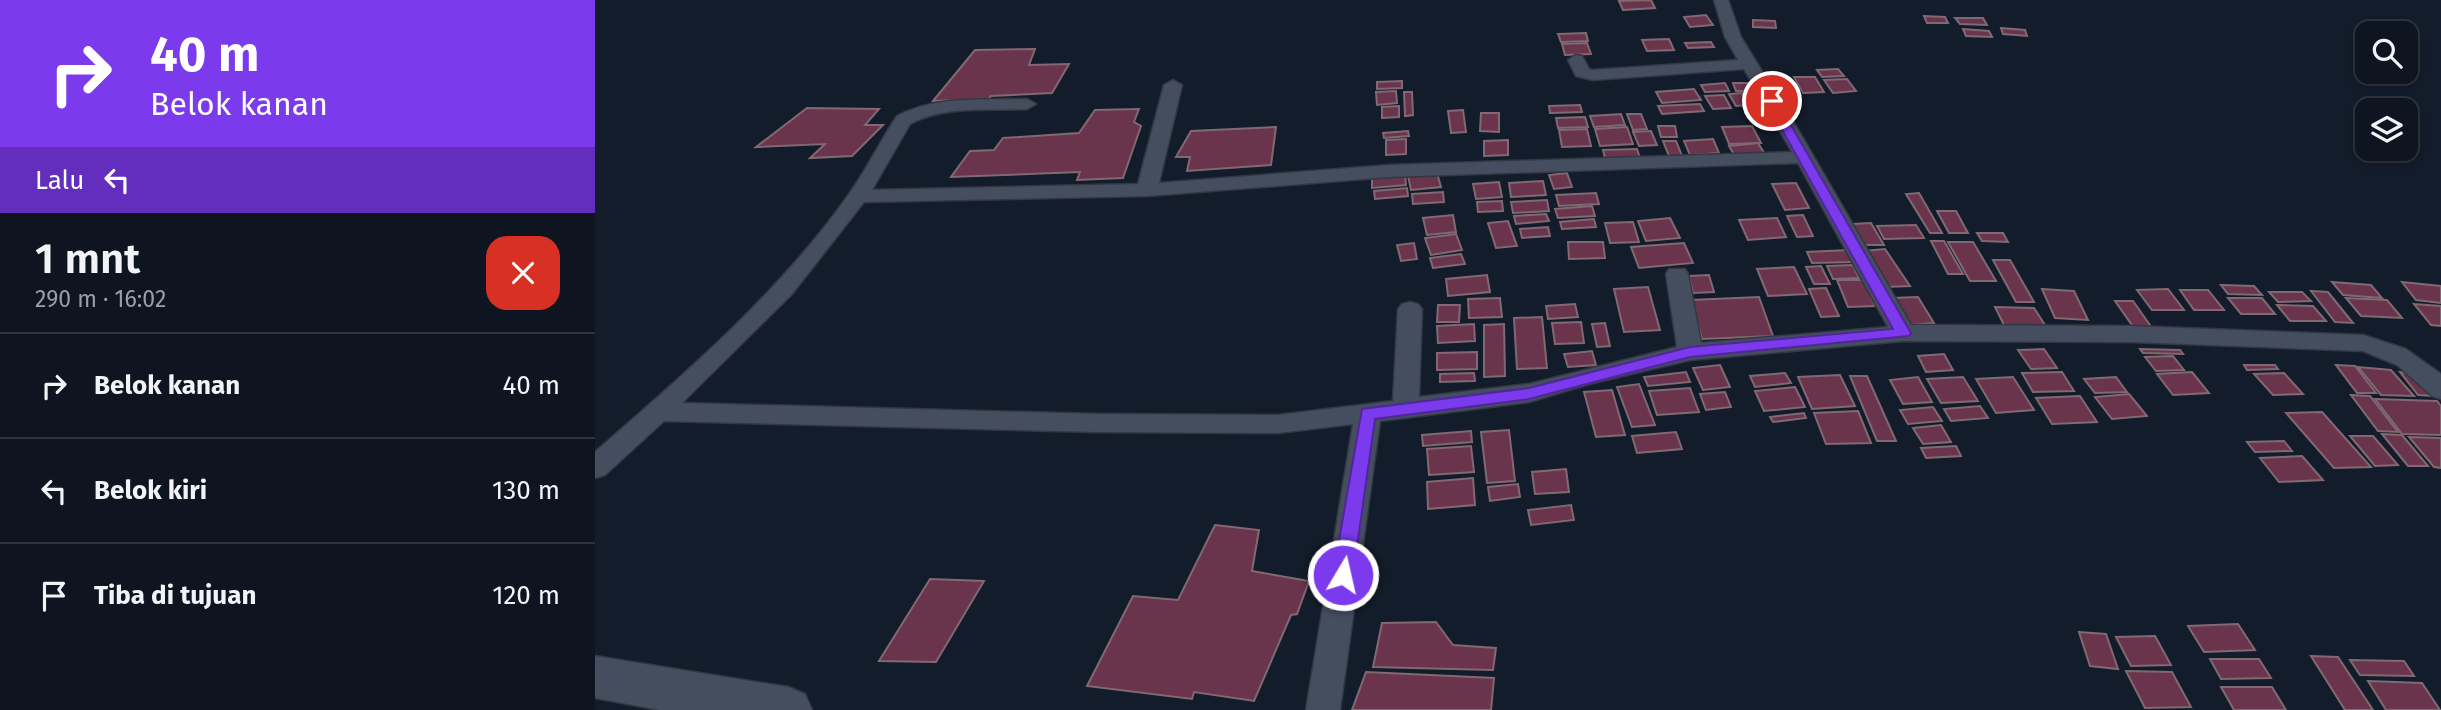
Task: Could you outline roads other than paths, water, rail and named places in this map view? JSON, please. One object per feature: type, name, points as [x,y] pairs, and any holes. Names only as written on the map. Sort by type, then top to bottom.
[{"type":"street","points":[[1721,0],[1733,37],[1903,333]]},
{"type":"street","points":[[1576,60],[1582,72],[1593,75],[1750,64]]},
{"type":"street","points":[[1147,190],[1173,85]]},
{"type":"street","points":[[595,468],[658,412],[784,289],[858,196],[903,120],[910,114],[942,109],[1027,104]]},
{"type":"street","points":[[858,196],[1147,190],[1391,171],[1803,157]]},
{"type":"street","points":[[1677,274],[1690,352]]},
{"type":"street","points":[[1406,407],[1410,309]]},
{"type":"street","points":[[658,412],[1097,423],[1278,424],[1529,393],[1690,352],[1903,333],[2131,334],[2363,343],[2391,350],[2415,363],[2441,390]]},
{"type":"street","points":[[1323,710],[1368,414]]},
{"type":"street","points":[[595,678],[788,710]]}]
